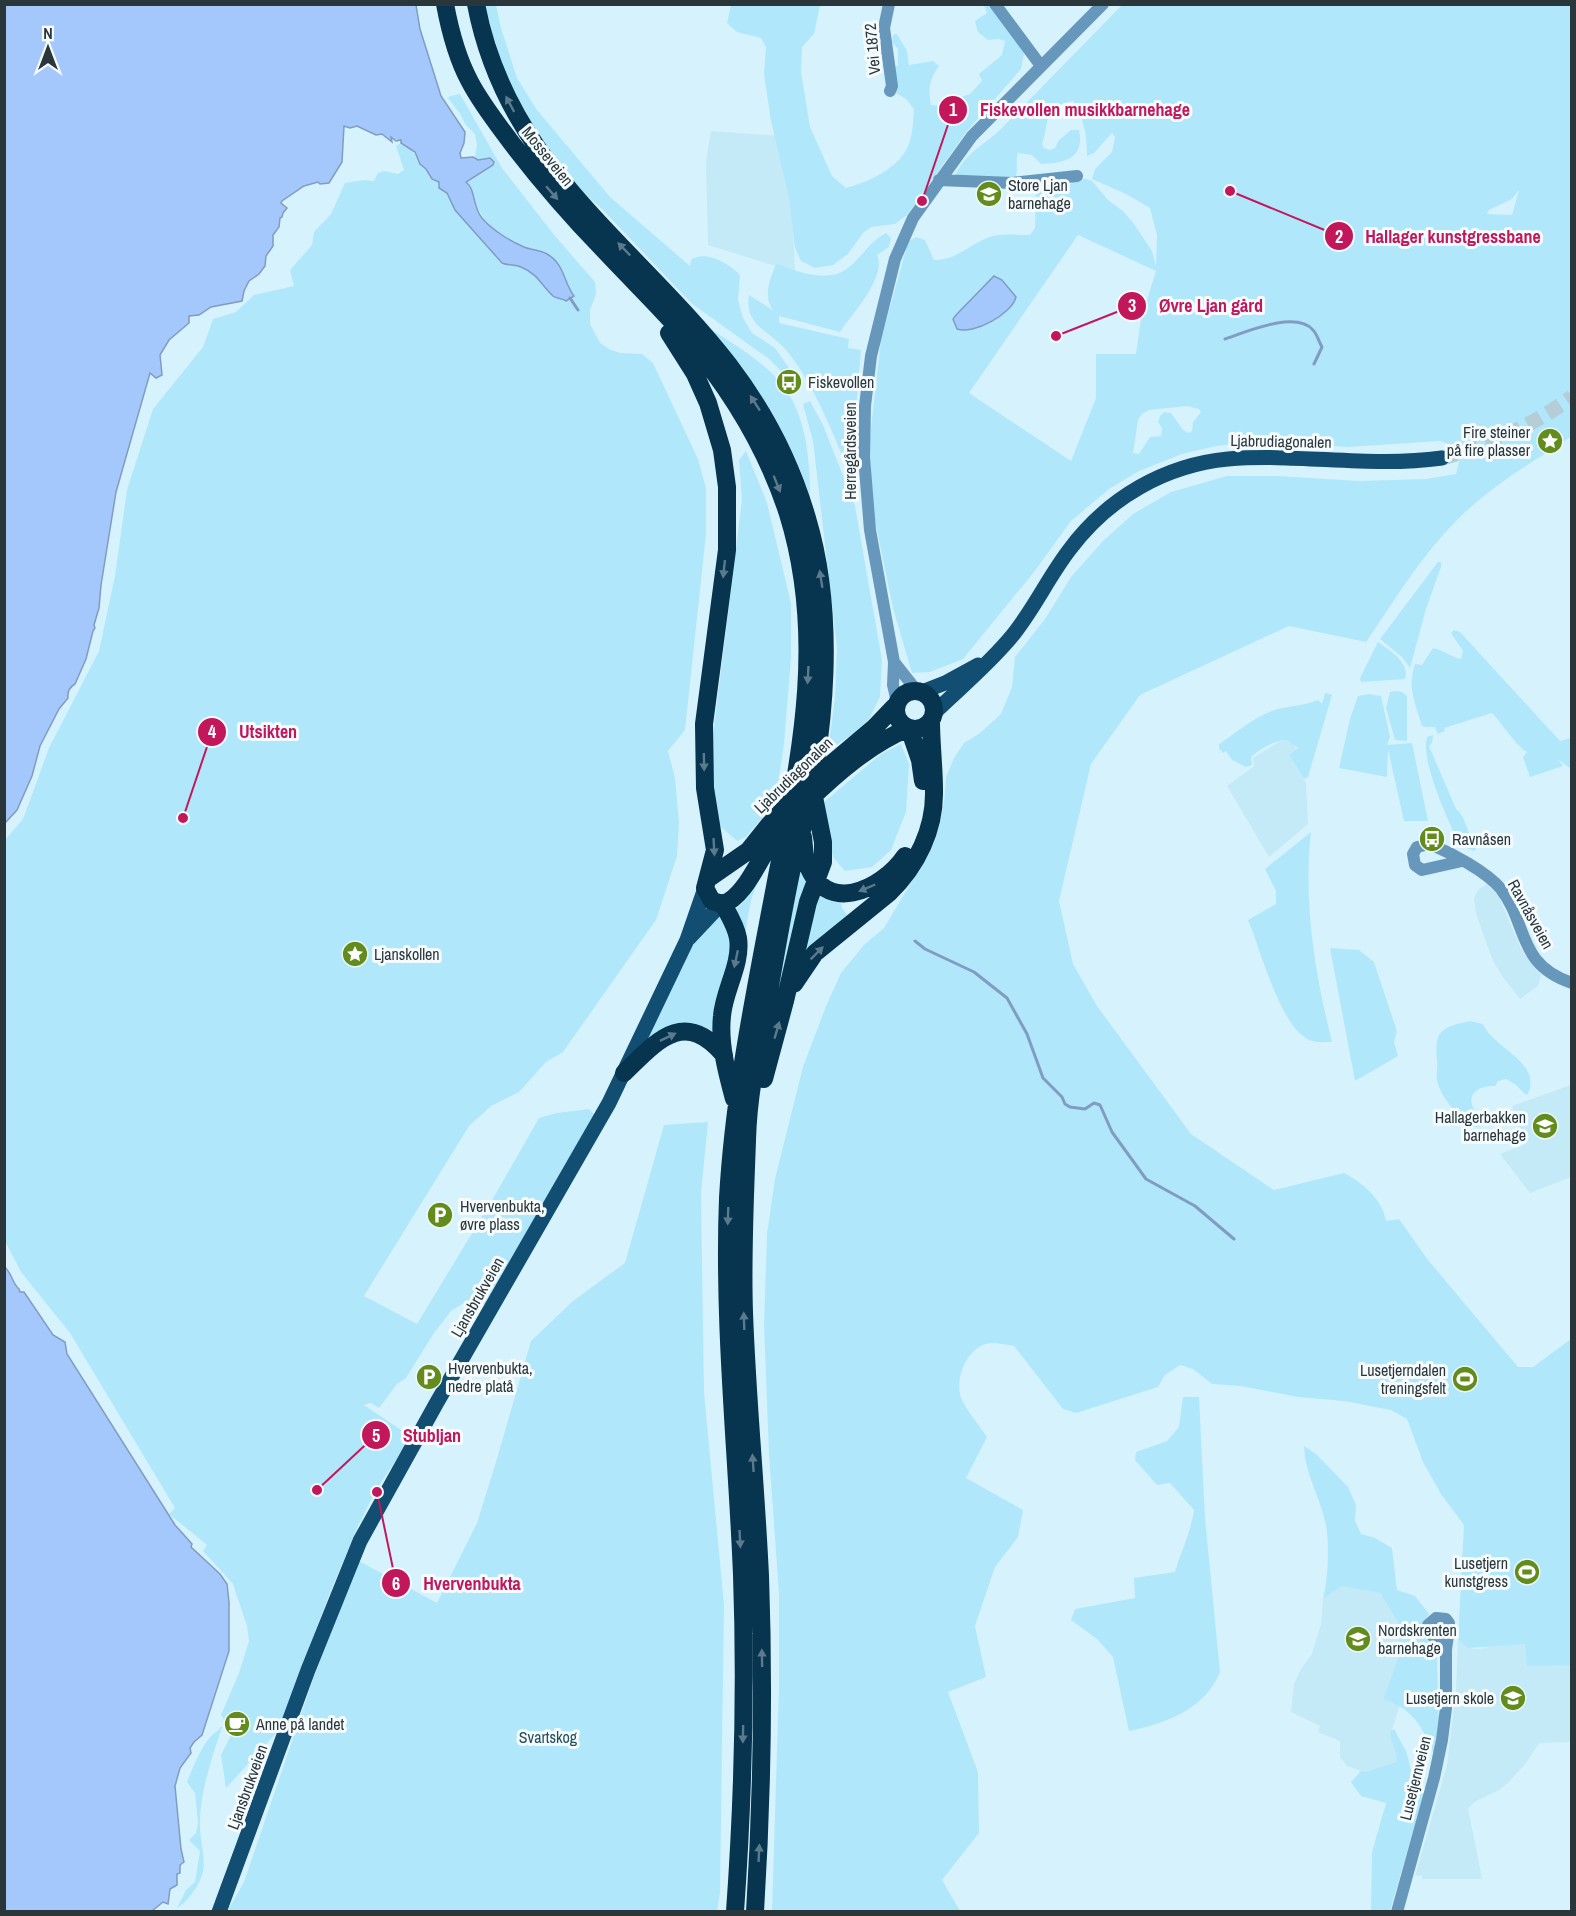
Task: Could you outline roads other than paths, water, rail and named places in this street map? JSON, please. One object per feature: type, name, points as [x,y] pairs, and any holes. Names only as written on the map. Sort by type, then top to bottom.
[{"type":"highway","name":"Mosseveien","points":[[445,4],[452,38],[468,79],[494,118],[555,196],[686,337],[721,383],[764,454],[792,528],[802,570],[807,612],[809,646],[807,687],[800,751],[736,1108]]},
{"type":"highway","name":"Mosseveien","points":[[476,4],[495,71],[531,140],[578,201],[679,308],[726,362],[762,414],[790,468],[809,523],[825,605],[822,698],[811,783]]},
{"type":"highway","points":[[660,309],[670,336],[695,374],[708,403],[719,437],[726,479],[728,510],[726,550],[704,723],[705,788],[715,850],[708,897],[712,901],[727,901]]},
{"type":"highway","points":[[785,1001],[815,953],[890,893],[918,856],[933,806],[932,700],[919,691],[903,694],[897,704],[896,711],[900,722],[909,728],[921,728],[932,717]]},
{"type":"highway","name":"Ljabrudiagonalen","points":[[727,901],[748,881],[754,856],[768,826],[804,787],[864,745],[897,704]]},
{"type":"highway","points":[[802,829],[805,858],[816,880],[832,891],[846,893],[862,891],[888,876],[907,853],[920,819],[924,782],[921,760],[909,728]]},
{"type":"highway","name":"Ljabrudiagonalen","points":[[864,745],[909,728]]},
{"type":"highway","points":[[755,1911],[761,1815],[760,1579],[744,1309],[743,1229],[749,1113],[756,1061],[794,858],[811,783]]},
{"type":"highway","points":[[747,1169],[768,1060],[785,1001],[808,902],[823,862],[824,852],[811,783]]},
{"type":"highway","name":"Ljabrudiagonalen","points":[[711,879],[754,856]]},
{"type":"highway","points":[[711,879],[727,873],[734,878],[737,886],[727,901],[738,939],[737,959],[726,990],[721,1030],[736,1108],[729,1194],[727,1262],[729,1345],[742,1579],[744,1704],[741,1816],[735,1911]]},
{"type":"highway","points":[[624,1073],[650,1048],[676,1032],[695,1032],[704,1036],[715,1043],[724,1055]]},
{"type":"main road","name":"Ljabrudiagonalen","points":[[932,717],[989,660],[1021,623],[1083,533],[1112,505],[1144,484],[1160,476],[1208,462],[1249,458],[1402,463],[1442,458]]},
{"type":"main road","name":"Ljabrudiagonalen","points":[[919,691],[945,683],[989,660]]},
{"type":"main road","name":"Ljansbrukveien","points":[[219,1911],[308,1670],[360,1541],[624,1073],[687,940],[711,879]]},
{"type":"main road","name":"Ljansbrukveien","points":[[687,940],[727,901]]},
{"type":"street","name":"Vei 1872","points":[[889,4],[884,28],[892,86],[890,91]]},
{"type":"street","points":[[995,4],[1041,66]]},
{"type":"street","name":"Herregårdsveien","points":[[897,704],[893,685],[894,662],[866,498],[864,457],[865,406],[871,356],[895,259],[914,218],[939,180],[978,129],[1103,4]]},
{"type":"street","points":[[939,180],[1012,183],[1077,176]]},
{"type":"street","name":"Herregårdsveien","points":[[894,662],[919,691]]},
{"type":"street","name":"Ravnåsveien","points":[[1462,861],[1488,877],[1501,889],[1534,957],[1548,971],[1572,983]]},
{"type":"street","name":"Lusetjernveien","points":[[1397,1911],[1441,1747],[1445,1717],[1446,1649]]},
{"type":"waterway","points":[[570,298],[578,310]]},
{"type":"waterway","points":[[1225,339],[1270,324],[1283,322],[1305,324],[1314,332],[1322,347],[1314,364]]},
{"type":"waterway","points":[[915,941],[925,949],[974,972],[1007,998],[1027,1034],[1043,1078],[1062,1097],[1065,1104],[1085,1109],[1094,1103],[1100,1105],[1112,1132],[1146,1179],[1195,1206],[1234,1239]]},
{"type":"tunnel","points":[[1442,458],[1510,434],[1572,397]]},
{"type":"place","name":"Hallager kunstgressbane","points":[[1230,191]]},
{"type":"place","name":"Store Ljan barnehage","points":[[989,194]]},
{"type":"place","name":"Fiskevollen musikkbarnehage","points":[[922,201]]},
{"type":"place","name":"Øvre Ljan gård","points":[[1056,336]]},
{"type":"place","name":"Fiskevollen","points":[[789,382]]},
{"type":"place","name":"Fire steiner på fire plasser","points":[[1550,441]]},
{"type":"place","name":"Utsikten","points":[[183,818]]},
{"type":"place","name":"Ravnåsen","points":[[1432,839]]},
{"type":"place","name":"Ljanskollen","points":[[355,954]]},
{"type":"place","name":"Hallagerbakken barnehage","points":[[1545,1126]]},
{"type":"place","name":"Hvervenbukta, øvre plass","points":[[440,1215]]},
{"type":"place","name":"Hvervenbukta, nedre platå","points":[[429,1377]]},
{"type":"place","name":"Lusetjerndalen treningsfelt","points":[[1465,1379]]},
{"type":"place","name":"Stubljan","points":[[317,1490]]},
{"type":"place","name":"Hvervenbukta","points":[[377,1492]]},
{"type":"place","name":"Lusetjern kunstgress","points":[[1527,1572]]},
{"type":"place","name":"Nordskrenten barnehage","points":[[1358,1639]]},
{"type":"place","name":"Lusetjern skole","points":[[1513,1698]]},
{"type":"place","name":"Anne på landet","points":[[237,1724]]},
{"type":"park label","name":"Svartskog","points":[[548,1737]]}]
